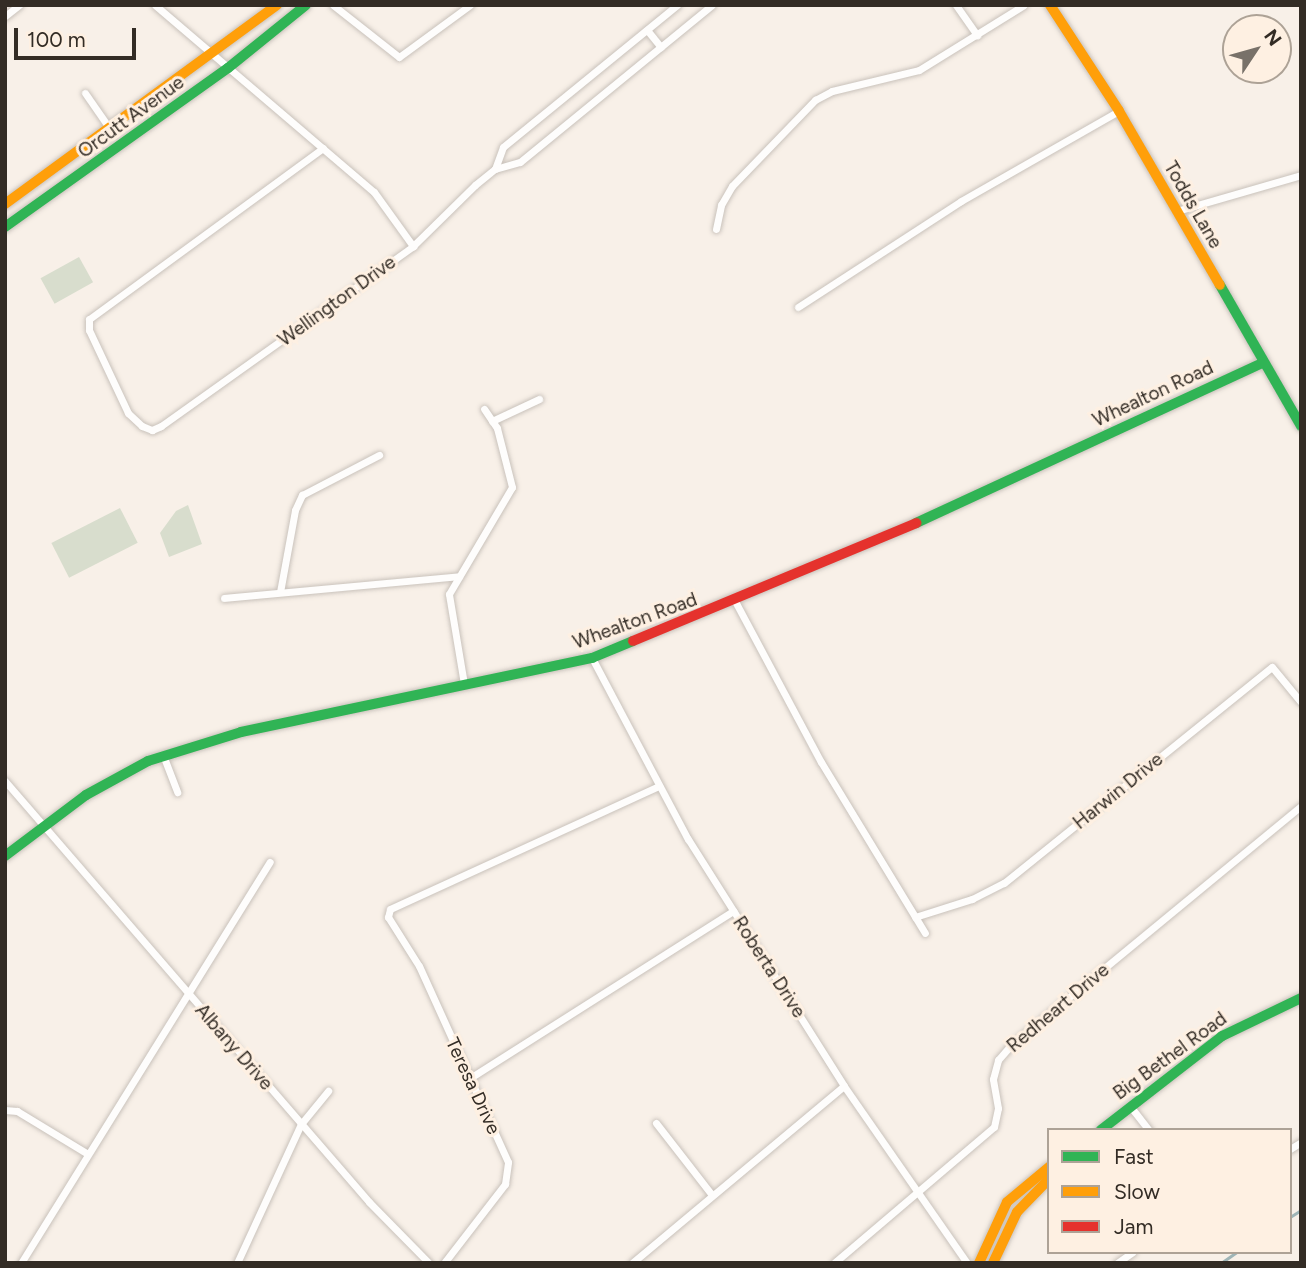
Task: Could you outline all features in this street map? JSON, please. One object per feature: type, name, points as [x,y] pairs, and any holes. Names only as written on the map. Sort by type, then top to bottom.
[{"type":"main road","name":"Orcutt Avenue","points":[[5,204],[214,55],[277,5]]},
{"type":"main road","name":"Orcutt Avenue","points":[[5,227],[228,68],[306,5]]},
{"type":"main road","name":"Todds Lane","points":[[1050,5],[1119,111],[1301,426]]},
{"type":"main road","name":"Whealton Road","points":[[5,856],[112,779],[163,755],[242,732],[592,657],[736,603],[1264,362]]},
{"type":"main road","name":"Big Bethel Road","points":[[1103,1128],[1222,1036],[1301,998]]},
{"type":"main road","points":[[979,1263],[1007,1202],[1047,1169]]},
{"type":"main road","points":[[993,1263],[1017,1212],[1047,1181]]},
{"type":"street","points":[[5,16],[19,5]]},
{"type":"street","points":[[155,5],[374,192],[413,246]]},
{"type":"street","points":[[333,5],[399,58],[470,5]]},
{"type":"street","name":"Wellington Drive","points":[[323,148],[97,309],[89,319],[89,330],[128,413],[152,430],[169,421],[413,246],[495,169],[503,147],[677,5]]},
{"type":"street","name":"Wellington Drive","points":[[495,169],[520,162],[712,5]]},
{"type":"street","points":[[956,5],[977,35]]},
{"type":"street","points":[[716,229],[720,205],[732,186],[816,100],[832,91],[919,70],[1024,5]]},
{"type":"street","points":[[647,30],[661,47]]},
{"type":"street","points":[[85,93],[110,129]]},
{"type":"street","points":[[798,307],[961,201],[1119,111]]},
{"type":"street","points":[[1177,211],[1301,175]]},
{"type":"street","points":[[492,421],[539,399]]},
{"type":"street","points":[[464,684],[447,603],[458,576],[512,487],[511,472],[492,421],[484,409]]},
{"type":"street","points":[[279,592],[302,495],[379,455]]},
{"type":"street","points":[[223,598],[458,576]]},
{"type":"street","points":[[736,603],[821,762],[925,933]]},
{"type":"street","name":"Roberta Drive","points":[[592,657],[659,786],[733,911],[844,1086],[967,1263]]},
{"type":"street","name":"Harwin Drive","points":[[915,917],[972,900],[1004,883],[1272,667],[1301,702]]},
{"type":"street","points":[[163,755],[177,792]]},
{"type":"street","name":"Albany Drive","points":[[5,781],[301,1124],[429,1263]]},
{"type":"street","name":"Teresa Drive","points":[[444,1263],[509,1174],[508,1162],[419,966],[388,917],[396,903],[659,786]]},
{"type":"street","name":"Redheart Drive","points":[[834,1263],[994,1127],[998,1108],[993,1079],[998,1060],[1011,1045],[1301,806]]},
{"type":"street","points":[[21,1263],[86,1153],[270,862]]},
{"type":"street","points":[[470,1078],[733,911]]},
{"type":"street","points":[[632,1263],[844,1086]]},
{"type":"street","points":[[237,1263],[301,1124],[328,1091]]},
{"type":"street","points":[[1130,1106],[1147,1128]]},
{"type":"street","points":[[5,1110],[17,1111],[86,1153]]},
{"type":"street","points":[[656,1123],[712,1195]]},
{"type":"green space","points":[[79,257],[93,282],[55,304],[41,278]]},
{"type":"green space","points":[[188,505],[202,544],[169,557],[160,533],[176,511]]},
{"type":"green space","points":[[120,508],[138,543],[69,578],[51,543]]},
{"type":"waterway","points":[[1292,1216],[1301,1210]]},
{"type":"waterway","points":[[1221,1263],[1234,1254]]},
{"type":"traffic: fast","points":[[5,227],[228,68],[306,5]]},
{"type":"traffic: fast","points":[[1220,285],[1301,426]]},
{"type":"traffic: fast","points":[[916,523],[1264,362]]},
{"type":"traffic: fast","points":[[5,856],[86,795],[148,761],[241,732],[592,658],[633,641]]},
{"type":"traffic: fast","points":[[1104,1128],[1222,1036],[1301,998]]},
{"type":"traffic: slow","points":[[5,204],[277,5]]},
{"type":"traffic: slow","points":[[1050,5],[1119,111],[1220,285]]},
{"type":"traffic: slow","points":[[979,1263],[1007,1202],[1047,1169]]},
{"type":"traffic: slow","points":[[993,1263],[1017,1212],[1047,1181]]},
{"type":"traffic: jam","points":[[633,641],[916,523]]}]
